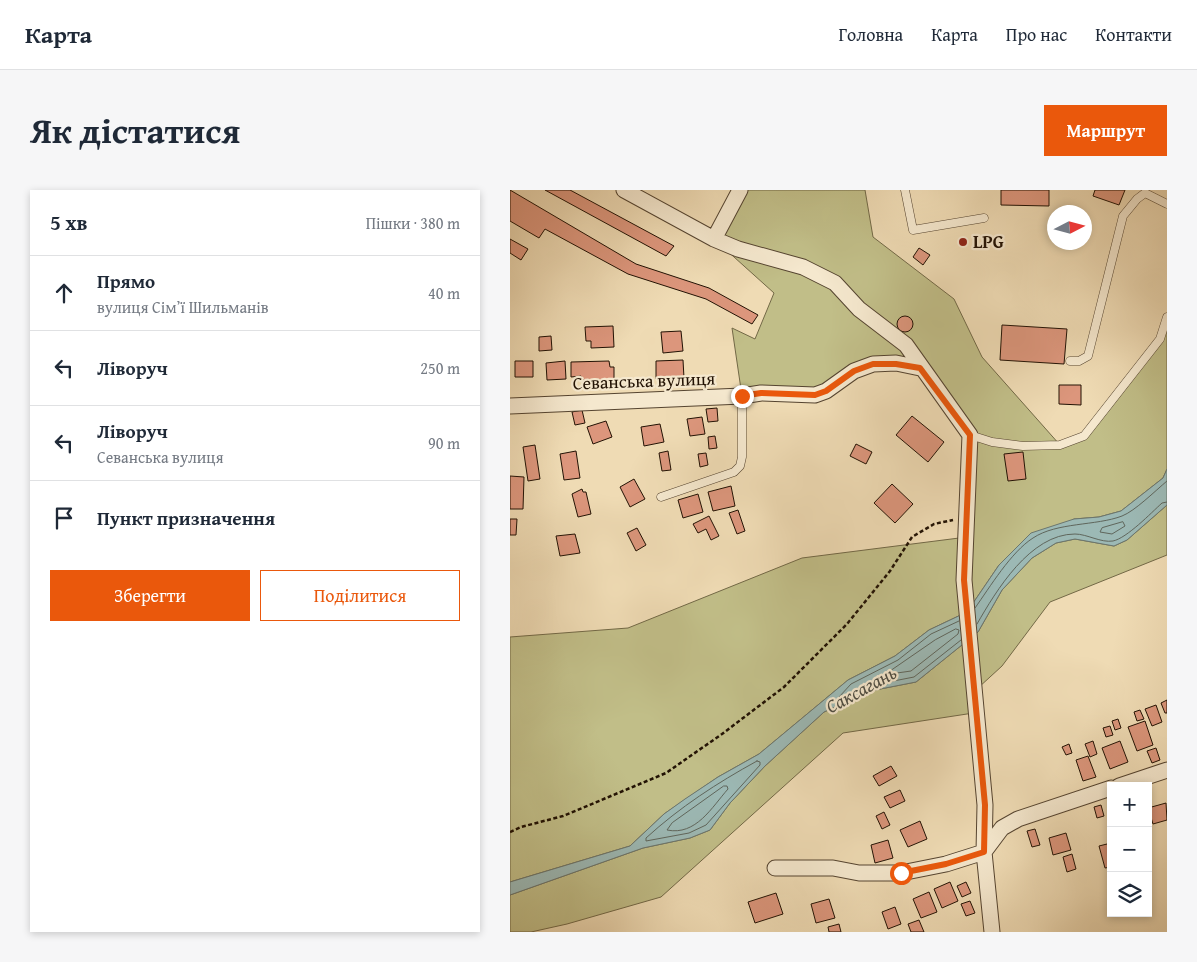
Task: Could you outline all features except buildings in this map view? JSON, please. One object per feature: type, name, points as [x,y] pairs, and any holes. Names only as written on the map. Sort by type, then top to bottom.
[{"type":"street","points":[[624,190],[714,239],[738,249],[803,267],[835,283],[859,309],[906,345],[920,368],[970,435],[964,580],[985,805],[984,852],[992,932]]},
{"type":"street","points":[[714,239],[740,190]]},
{"type":"street","name":"Севанська вулиця","points":[[510,406],[742,396],[761,393],[815,395],[826,391],[854,371],[873,364],[896,364],[920,368]]},
{"type":"street","points":[[1131,782],[1167,770]]},
{"type":"street","points":[[775,868],[833,868],[859,873],[901,873],[946,864],[984,852],[1002,828],[1018,819],[1107,789]]},
{"type":"lane","points":[[905,190],[913,230],[984,218]]},
{"type":"lane","points":[[1070,361],[1079,361],[1088,356],[1123,216],[1137,199],[1145,193],[1167,204]]},
{"type":"lane","points":[[970,435],[992,442],[1023,446],[1060,445],[1084,436],[1160,339],[1167,317]]},
{"type":"lane","points":[[661,497],[734,472],[740,466],[742,457],[742,396]]},
{"type":"path","points":[[510,832],[521,827],[563,816],[666,773],[784,687],[848,624],[890,572],[912,537],[934,524],[968,518]]},
{"type":"shaded area","points":[[740,190],[865,190],[873,237],[954,299],[982,357],[1060,445],[1084,436],[1160,339],[1167,316],[1167,469],[1163,478],[1121,511],[1099,517],[1074,519],[999,565],[967,612],[929,630],[895,656],[848,680],[759,754],[718,777],[664,814],[630,846],[510,882],[510,637],[628,628],[802,558],[967,537],[971,444],[920,368],[873,364],[826,391],[742,396],[732,328],[755,339],[774,293],[714,239]]},
{"type":"shaded area","points":[[1167,505],[1167,555],[1050,602],[1002,666],[978,688],[980,712],[843,733],[661,897],[567,924],[531,932],[510,932],[510,895],[643,848],[690,838],[710,830],[730,803],[765,766],[824,712],[870,691],[916,682],[978,632],[1002,590],[1032,558],[1056,543],[1075,539],[1114,546],[1127,540]]},
{"type":"water","name":"Саксагань","points":[[1167,469],[1167,505],[1127,540],[1114,546],[1075,539],[1056,543],[1032,558],[1002,590],[978,632],[916,682],[870,691],[824,712],[765,766],[730,803],[710,830],[690,838],[643,848],[510,895],[510,882],[630,846],[664,814],[685,799],[718,777],[759,754],[848,680],[895,656],[929,630],[967,612],[999,565],[1031,533],[1074,519],[1099,517],[1121,511],[1163,478]]},
{"type":"place","name":"LPG","points":[[963,242]]},
{"type":"route","points":[[742,396],[761,393],[815,395],[826,391],[854,371],[873,364],[896,364],[920,368],[970,435],[964,580],[985,805],[984,852],[946,864],[901,873]]}]
